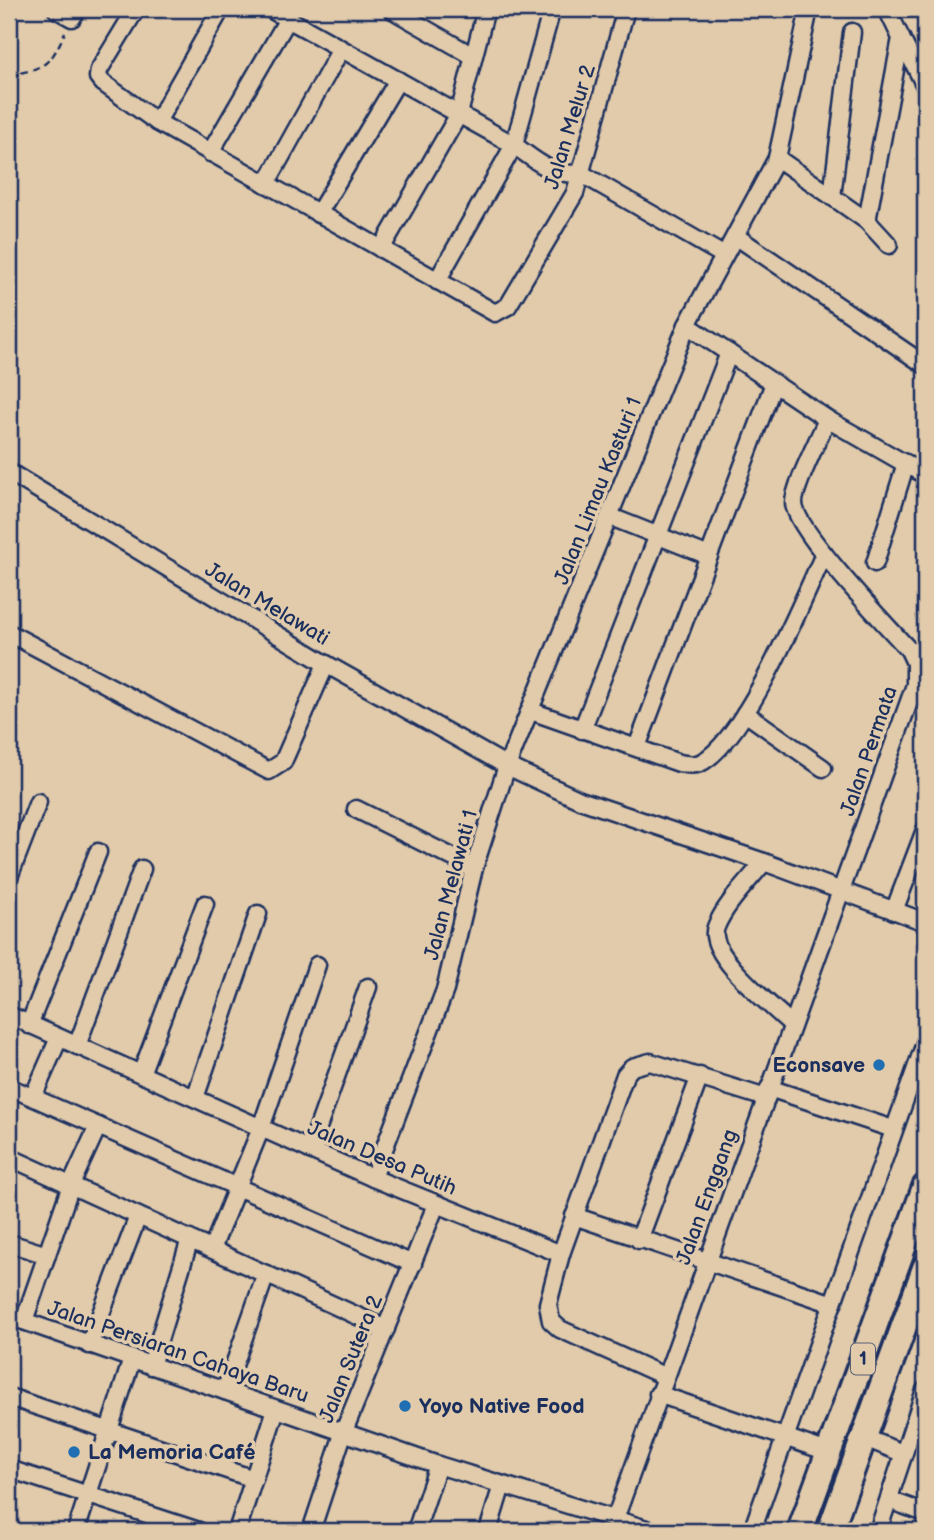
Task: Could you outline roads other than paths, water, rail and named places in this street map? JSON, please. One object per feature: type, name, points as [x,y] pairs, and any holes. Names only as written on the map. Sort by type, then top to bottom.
[{"type":"highway","name":"1","points":[[800,1531],[925,1187]]},
{"type":"highway","points":[[901,1253],[911,1259],[925,1259]]},
{"type":"highway","name":"1","points":[[830,1531],[925,1268]]},
{"type":"street","points":[[56,9],[75,13]]},
{"type":"street","points":[[136,9],[98,77],[157,122],[436,281],[514,145],[552,9]]},
{"type":"street","points":[[157,122],[220,9]]},
{"type":"street","points":[[270,9],[514,145],[549,170],[582,174],[723,255]]},
{"type":"street","points":[[391,9],[473,56]]},
{"type":"street","points":[[381,249],[459,114],[486,9]]},
{"type":"street","name":"Jalan Melur 2","points":[[436,281],[491,311],[500,313],[508,306],[575,193],[626,9]]},
{"type":"street","name":"Jalan Limau Kasturi 1","points":[[507,766],[611,517],[687,325],[723,255],[737,237],[777,158],[809,9]]},
{"type":"street","points":[[887,9],[925,86]]},
{"type":"street","points":[[210,153],[288,19]]},
{"type":"street","points":[[832,197],[852,32]]},
{"type":"street","points":[[867,221],[901,38]]},
{"type":"street","points":[[266,184],[341,49]]},
{"type":"street","points":[[318,214],[398,80]]},
{"type":"street","points":[[777,158],[867,221],[889,244]]},
{"type":"street","points":[[737,237],[925,365]]},
{"type":"street","points":[[687,325],[817,412],[925,475]]},
{"type":"street","points":[[582,730],[729,353]]},
{"type":"street","points":[[648,751],[709,556],[774,383]]},
{"type":"street","name":"Jalan Permata","points":[[817,412],[794,505],[824,554],[909,650],[916,673],[912,699],[842,891]]},
{"type":"street","points":[[874,563],[906,463]]},
{"type":"street","name":"Jalan Melawati","points":[[9,472],[326,664],[507,766],[580,800],[764,862],[925,922]]},
{"type":"street","points":[[611,517],[709,556]]},
{"type":"street","points":[[531,711],[679,763],[692,765],[702,762],[725,739],[745,713],[789,630],[824,554]]},
{"type":"street","points":[[9,633],[264,770],[275,770],[283,762],[326,664]]},
{"type":"street","points":[[745,713],[823,768]]},
{"type":"street","name":"Jalan Melawati 1","points":[[373,1178],[435,1015],[453,959],[474,868],[507,766]]},
{"type":"street","points":[[9,877],[38,802]]},
{"type":"street","points":[[356,809],[474,868]]},
{"type":"street","points":[[894,911],[925,830]]},
{"type":"street","points":[[29,1024],[98,852]]},
{"type":"street","points":[[764,862],[721,918],[714,938],[720,955],[792,1025]]},
{"type":"street","points":[[77,1046],[142,869]]},
{"type":"street","name":"Jalan Enggang","points":[[615,1519],[657,1394],[842,891]]},
{"type":"street","points":[[141,1074],[205,904]]},
{"type":"street","points":[[195,1098],[258,914]]},
{"type":"street","points":[[212,1249],[261,1128],[317,965]]},
{"type":"street","points":[[310,1150],[368,987]]},
{"type":"street","name":"Jalan Desa Putih","points":[[9,1015],[373,1178],[561,1254]]},
{"type":"street","points":[[33,1097],[59,1038]]},
{"type":"street","points":[[752,1531],[788,1438],[925,1043]]},
{"type":"street","points":[[664,1376],[559,1329],[551,1321],[548,1304],[574,1216],[625,1075],[632,1067],[650,1062],[893,1129]]},
{"type":"street","points":[[639,1240],[700,1076]]},
{"type":"street","points":[[9,1087],[413,1264]]},
{"type":"street","points":[[16,1318],[47,1255],[71,1185],[98,1126]]},
{"type":"street","points":[[9,1157],[386,1329]]},
{"type":"street","name":"Jalan Sutera 2","points":[[311,1531],[344,1431],[436,1205]]},
{"type":"street","points":[[89,1345],[138,1216]]},
{"type":"street","points":[[574,1216],[833,1304]]},
{"type":"street","points":[[151,1366],[190,1239]]},
{"type":"street","points":[[9,1243],[47,1255]]},
{"type":"street","points":[[225,1391],[266,1274]]},
{"type":"street","name":"Jalan Persiaran Cahaya Baru","points":[[16,1318],[438,1465],[653,1531]]},
{"type":"street","points":[[76,1531],[132,1359]]},
{"type":"street","points":[[878,1531],[925,1390]]},
{"type":"street","points":[[657,1394],[828,1452]]},
{"type":"street","points":[[9,1397],[254,1479]]},
{"type":"street","points":[[237,1531],[276,1409]]},
{"type":"street","points":[[863,1437],[902,1454]]},
{"type":"street","points":[[416,1531],[438,1465]]},
{"type":"street","points":[[9,1469],[199,1531]]},
{"type":"street","points":[[488,1531],[502,1485]]},
{"type":"street","points":[[889,1500],[925,1513]]},
{"type":"place","name":"Econsave","points":[[879,1065]]},
{"type":"place","name":"Yoyo Native Food","points":[[405,1406]]},
{"type":"place","name":"La Memoria Café","points":[[74,1452]]}]
